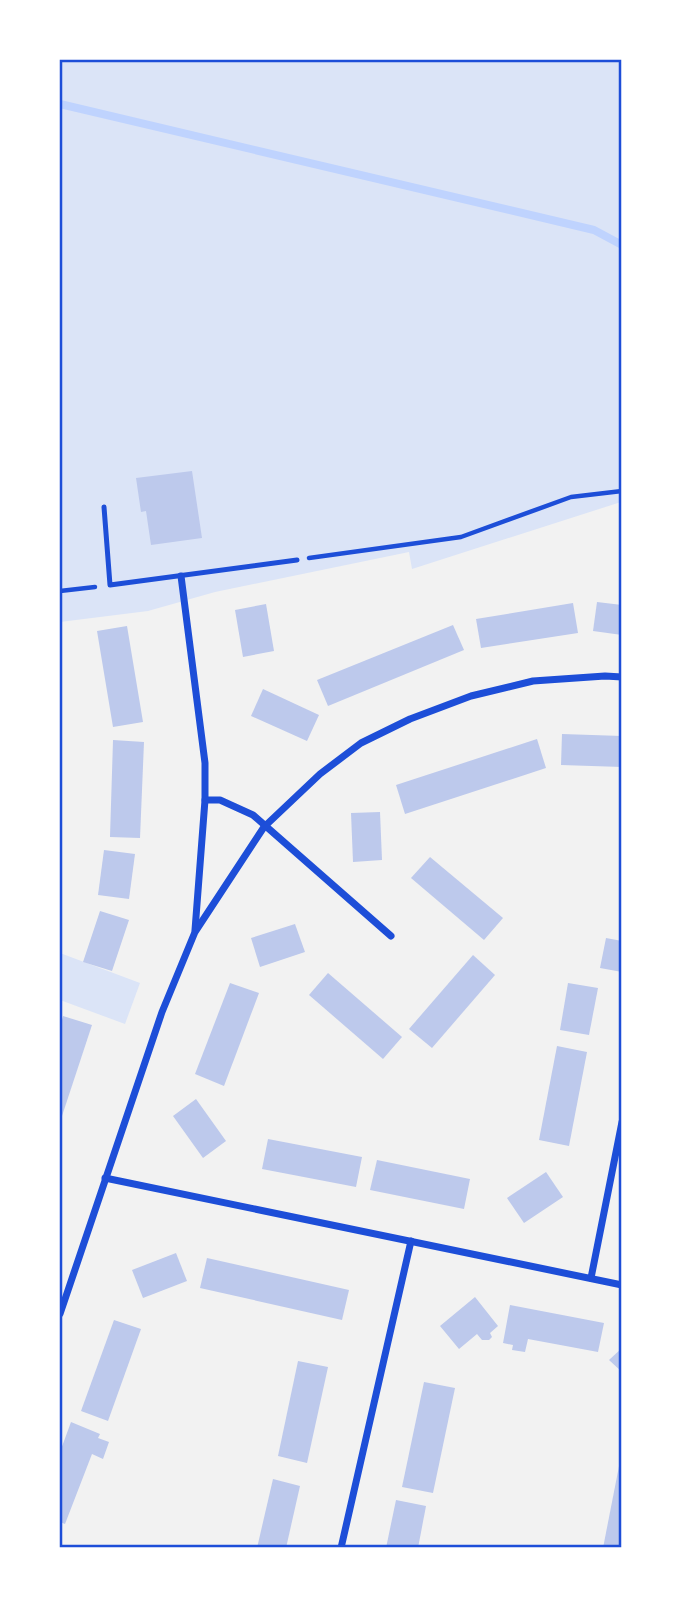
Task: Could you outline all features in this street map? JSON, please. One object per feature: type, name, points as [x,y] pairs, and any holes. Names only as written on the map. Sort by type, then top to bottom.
[{"type":"street","points":[[181,576],[205,763],[205,800],[195,932]]},
{"type":"street","points":[[60,1314],[162,1012],[195,932],[264,827],[320,774],[361,743],[410,719],[471,696],[533,681],[621,677]]},
{"type":"street","points":[[205,800],[220,800],[253,815],[391,936]]},
{"type":"street","points":[[591,1278],[621,1122]]},
{"type":"street","points":[[105,1178],[621,1284]]},
{"type":"street","points":[[341,1548],[411,1241]]},
{"type":"lane","points":[[103,506],[110,585],[297,560]]},
{"type":"path","points":[[297,560],[461,537],[571,497],[621,491]]},
{"type":"path","points":[[60,591],[110,585]]},
{"type":"shaded area","points":[[60,60],[621,60],[621,502],[412,569],[409,552],[215,592],[148,611],[60,622]]},
{"type":"shaded area","points":[[60,953],[140,983],[125,1024],[60,1000]]},
{"type":"building","points":[[192,471],[202,538],[151,545],[146,511],[141,512],[136,478]]},
{"type":"building","points":[[597,602],[622,605],[622,635],[593,631]]},
{"type":"building","points":[[573,603],[578,633],[481,648],[476,619]]},
{"type":"building","points":[[266,604],[274,651],[243,657],[235,610]]},
{"type":"building","points":[[453,625],[464,650],[328,706],[317,680]]},
{"type":"building","points":[[127,626],[143,722],[113,727],[97,631]]},
{"type":"building","points":[[263,689],[319,715],[307,741],[251,716]]},
{"type":"building","points":[[562,734],[622,736],[622,767],[561,765]]},
{"type":"building","points":[[537,739],[546,768],[405,814],[396,785]]},
{"type":"building","points":[[113,740],[144,742],[140,838],[110,837]]},
{"type":"building","points":[[380,812],[382,860],[353,862],[351,813]]},
{"type":"building","points":[[104,850],[135,854],[129,899],[98,895]]},
{"type":"building","points":[[430,857],[503,918],[484,940],[411,878]]},
{"type":"building","points":[[100,911],[129,920],[112,971],[83,962]]},
{"type":"building","points":[[295,924],[305,952],[260,967],[251,938]]},
{"type":"building","points":[[606,938],[622,941],[622,972],[600,968]]},
{"type":"building","points":[[473,955],[495,975],[432,1048],[409,1029]]},
{"type":"building","points":[[328,973],[402,1037],[383,1059],[309,995]]},
{"type":"building","points":[[230,983],[259,993],[224,1086],[195,1074]]},
{"type":"building","points":[[568,983],[598,988],[589,1035],[560,1030]]},
{"type":"building","points":[[63,1016],[92,1025],[62,1116],[60,1027]]},
{"type":"building","points":[[557,1046],[587,1052],[569,1146],[539,1140]]},
{"type":"building","points":[[196,1099],[226,1141],[203,1158],[173,1116]]},
{"type":"building","points":[[268,1139],[362,1157],[356,1187],[262,1169]]},
{"type":"building","points":[[377,1160],[470,1179],[464,1209],[370,1190]]},
{"type":"building","points":[[546,1172],[563,1197],[524,1223],[507,1198]]},
{"type":"building","points":[[176,1253],[187,1281],[143,1298],[132,1270]]},
{"type":"building","points":[[207,1258],[349,1290],[342,1320],[200,1288]]},
{"type":"building","points":[[475,1297],[498,1326],[490,1333],[492,1337],[489,1340],[482,1340],[477,1334],[459,1349],[440,1326]]},
{"type":"building","points":[[510,1305],[604,1323],[598,1352],[528,1339],[525,1352],[512,1350],[513,1345],[503,1343]]},
{"type":"building","points":[[114,1320],[141,1329],[108,1421],[81,1411]]},
{"type":"building","points":[[622,1348],[622,1372],[609,1360]]},
{"type":"building","points":[[298,1361],[328,1367],[307,1463],[278,1456]]},
{"type":"building","points":[[424,1382],[455,1388],[433,1493],[402,1487]]},
{"type":"building","points":[[71,1422],[100,1434],[98,1438],[109,1442],[103,1459],[92,1454],[65,1524],[60,1522],[60,1452]]},
{"type":"building","points":[[620,1461],[622,1548],[603,1548]]},
{"type":"building","points":[[273,1479],[300,1486],[286,1548],[257,1548]]},
{"type":"building","points":[[396,1500],[426,1506],[418,1548],[386,1548]]},
{"type":"waterway","points":[[60,104],[594,230],[622,245]]}]
